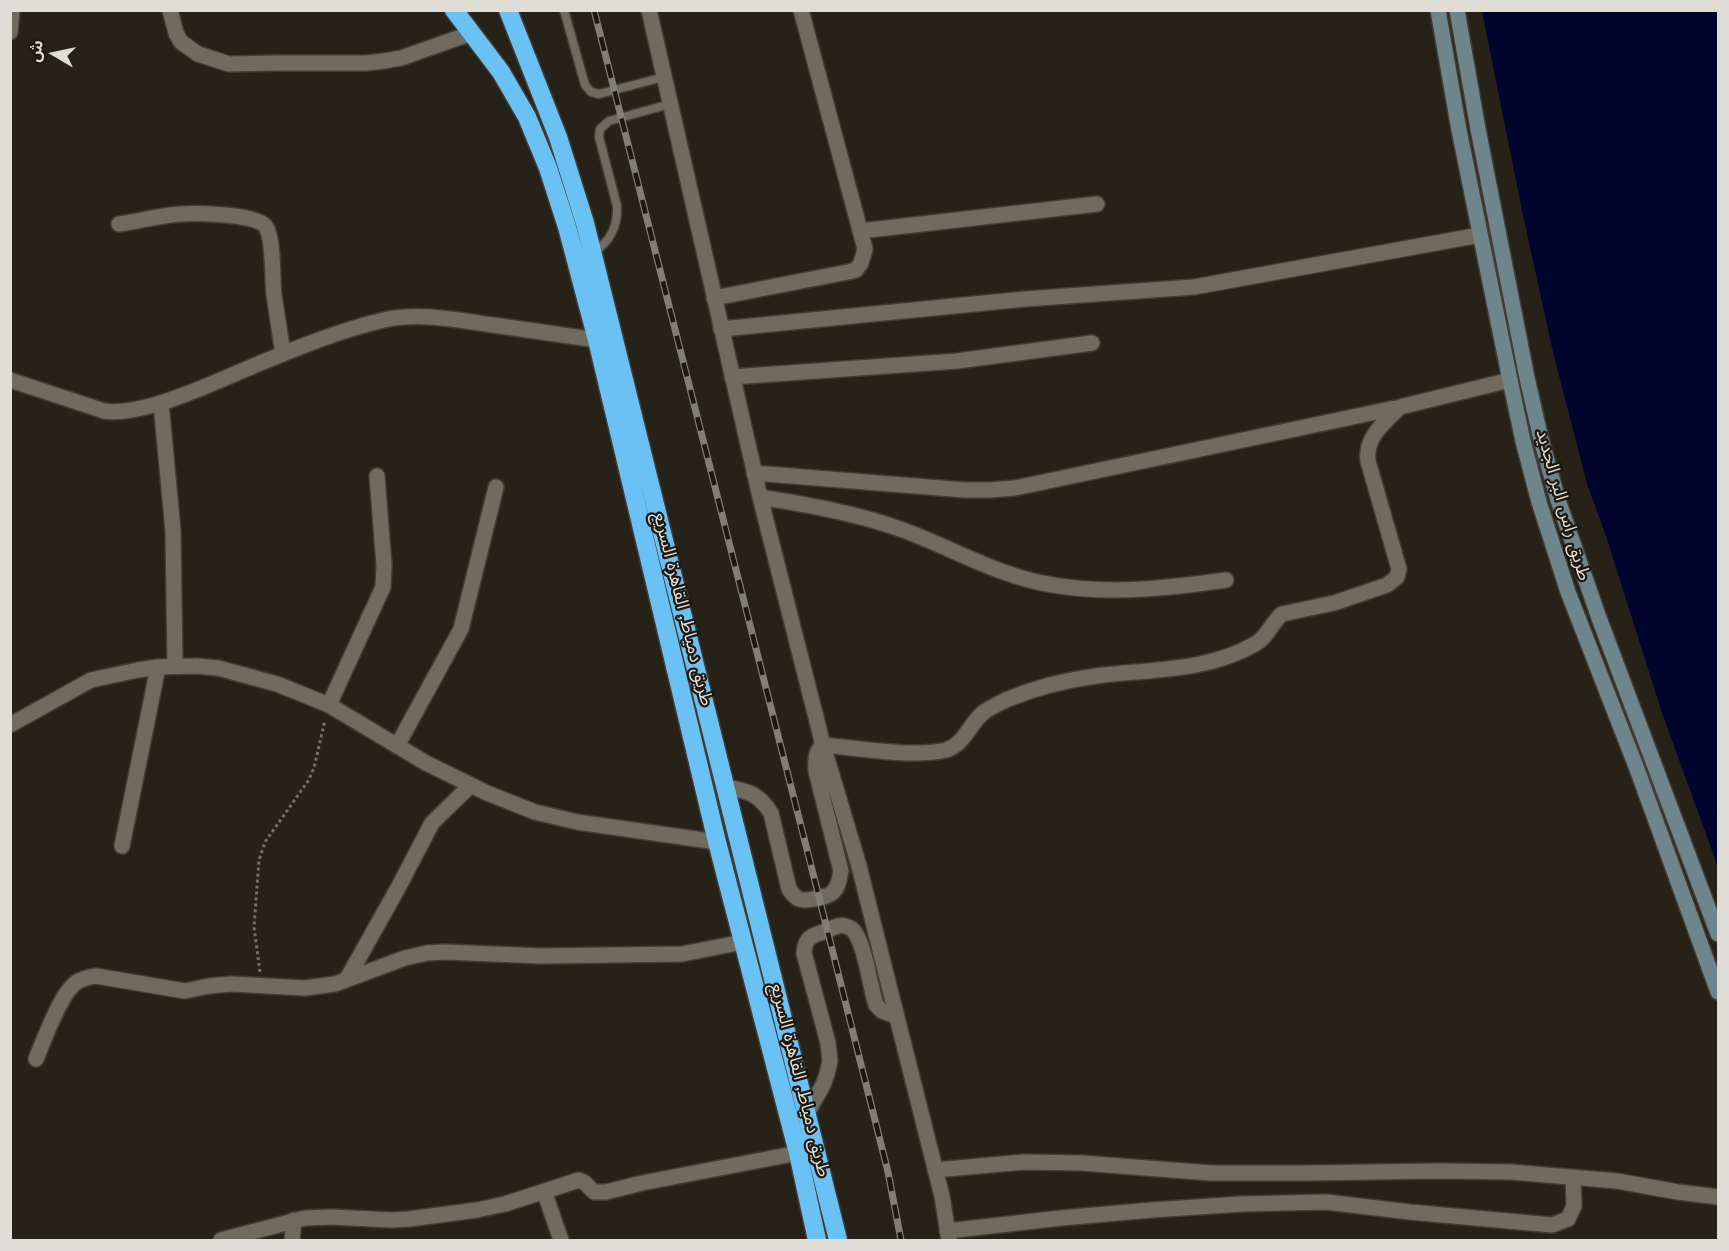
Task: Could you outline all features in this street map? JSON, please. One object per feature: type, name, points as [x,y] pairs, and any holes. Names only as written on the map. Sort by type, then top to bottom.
[{"type":"highway","name":"طريق دمياط, القاهرة السريع","points":[[454,10],[510,86],[538,142],[567,227],[597,340],[717,842],[798,1153],[817,1240]]},
{"type":"highway","points":[[461,10],[472,33]]},
{"type":"highway","name":"طريق دمياط, القاهرة السريع","points":[[508,10],[558,137],[593,253],[838,1240]]},
{"type":"main road","name":"طريق راس البر الجديد","points":[[1438,10],[1480,235],[1531,472],[1558,562],[1719,992]]},
{"type":"main road","name":"طريق راس البر الجديد","points":[[1457,10],[1527,378],[1558,500],[1588,589],[1719,934]]},
{"type":"street","points":[[10,32],[12,10]]},
{"type":"street","points":[[170,10],[176,33],[182,42],[198,54],[229,64],[384,61],[431,49],[472,33]]},
{"type":"street","points":[[649,10],[760,497],[823,745],[859,866],[936,1170],[948,1236],[1061,1218],[1241,1204],[1326,1202],[1552,1225],[1568,1219],[1574,1206],[1574,1177]]},
{"type":"street","points":[[714,298],[856,270],[861,263],[865,249],[801,10]]},
{"type":"street","points":[[860,231],[1097,204]]},
{"type":"street","points":[[119,224],[183,214],[213,214],[249,218],[264,224],[268,229],[270,241],[274,295],[283,354]]},
{"type":"street","points":[[721,328],[1025,299],[1194,287],[1480,235]]},
{"type":"street","points":[[10,380],[113,413],[161,403],[283,354],[372,324],[401,317],[454,319],[597,340]]},
{"type":"street","points":[[732,377],[957,361],[1092,343]]},
{"type":"street","points":[[754,472],[965,490],[1015,488],[1400,408],[1510,380]]},
{"type":"street","points":[[161,403],[172,531],[175,666]]},
{"type":"street","points":[[823,745],[923,753],[948,749],[963,739],[984,712],[1008,699],[1049,686],[1095,676],[1178,668],[1213,661],[1256,643],[1265,636],[1282,614],[1334,603],[1388,585],[1397,577],[1399,568],[1367,452],[1375,432],[1400,408]]},
{"type":"street","points":[[329,705],[383,587],[384,565],[377,476]]},
{"type":"street","points":[[397,746],[461,628],[496,487]]},
{"type":"street","points":[[760,497],[867,518],[903,530],[1006,573],[1051,585],[1094,590],[1178,587],[1226,580]]},
{"type":"street","points":[[10,725],[91,680],[158,667],[218,668],[277,684],[329,705],[397,746],[471,785],[535,812],[559,819],[717,842]]},
{"type":"street","points":[[122,846],[158,667]]},
{"type":"street","points":[[726,788],[748,791],[764,802],[771,813],[789,889],[793,895],[800,900],[807,900],[832,894],[838,885],[840,871],[816,771],[817,755],[823,745]]},
{"type":"street","points":[[348,979],[432,823],[471,785]]},
{"type":"street","points":[[807,1113],[823,1085],[830,1061],[828,1043],[804,953],[807,939],[839,925],[847,926],[855,932],[876,1005],[882,1011],[896,1016]]},
{"type":"street","points":[[36,1059],[70,988],[77,982],[96,976],[185,991],[220,984],[305,988],[335,984],[405,958],[427,953],[542,956],[682,954],[743,942]]},
{"type":"street","points":[[222,1240],[305,1218],[391,1220],[477,1210],[505,1204],[579,1180],[594,1192],[606,1192],[798,1153]]},
{"type":"street","points":[[936,1170],[1035,1162],[1082,1163],[1211,1173],[1511,1172],[1617,1180],[1678,1192],[1719,1197]]},
{"type":"street","points":[[544,1191],[561,1240]]},
{"type":"street","points":[[292,1240],[294,1220]]},
{"type":"lane","points":[[564,10],[585,85],[591,92],[602,94],[664,77]]},
{"type":"lane","points":[[593,253],[610,236],[617,214],[617,206],[599,137],[600,129],[609,121],[670,104]]},
{"type":"path","points":[[261,986],[254,927],[259,860],[265,842],[308,781],[314,768],[329,705]]},
{"type":"water","points":[[1482,11],[1718,11],[1718,867],[1662,713],[1606,536],[1587,484],[1553,352]]},
{"type":"railway","points":[[594,10],[888,1172],[901,1240]]}]
